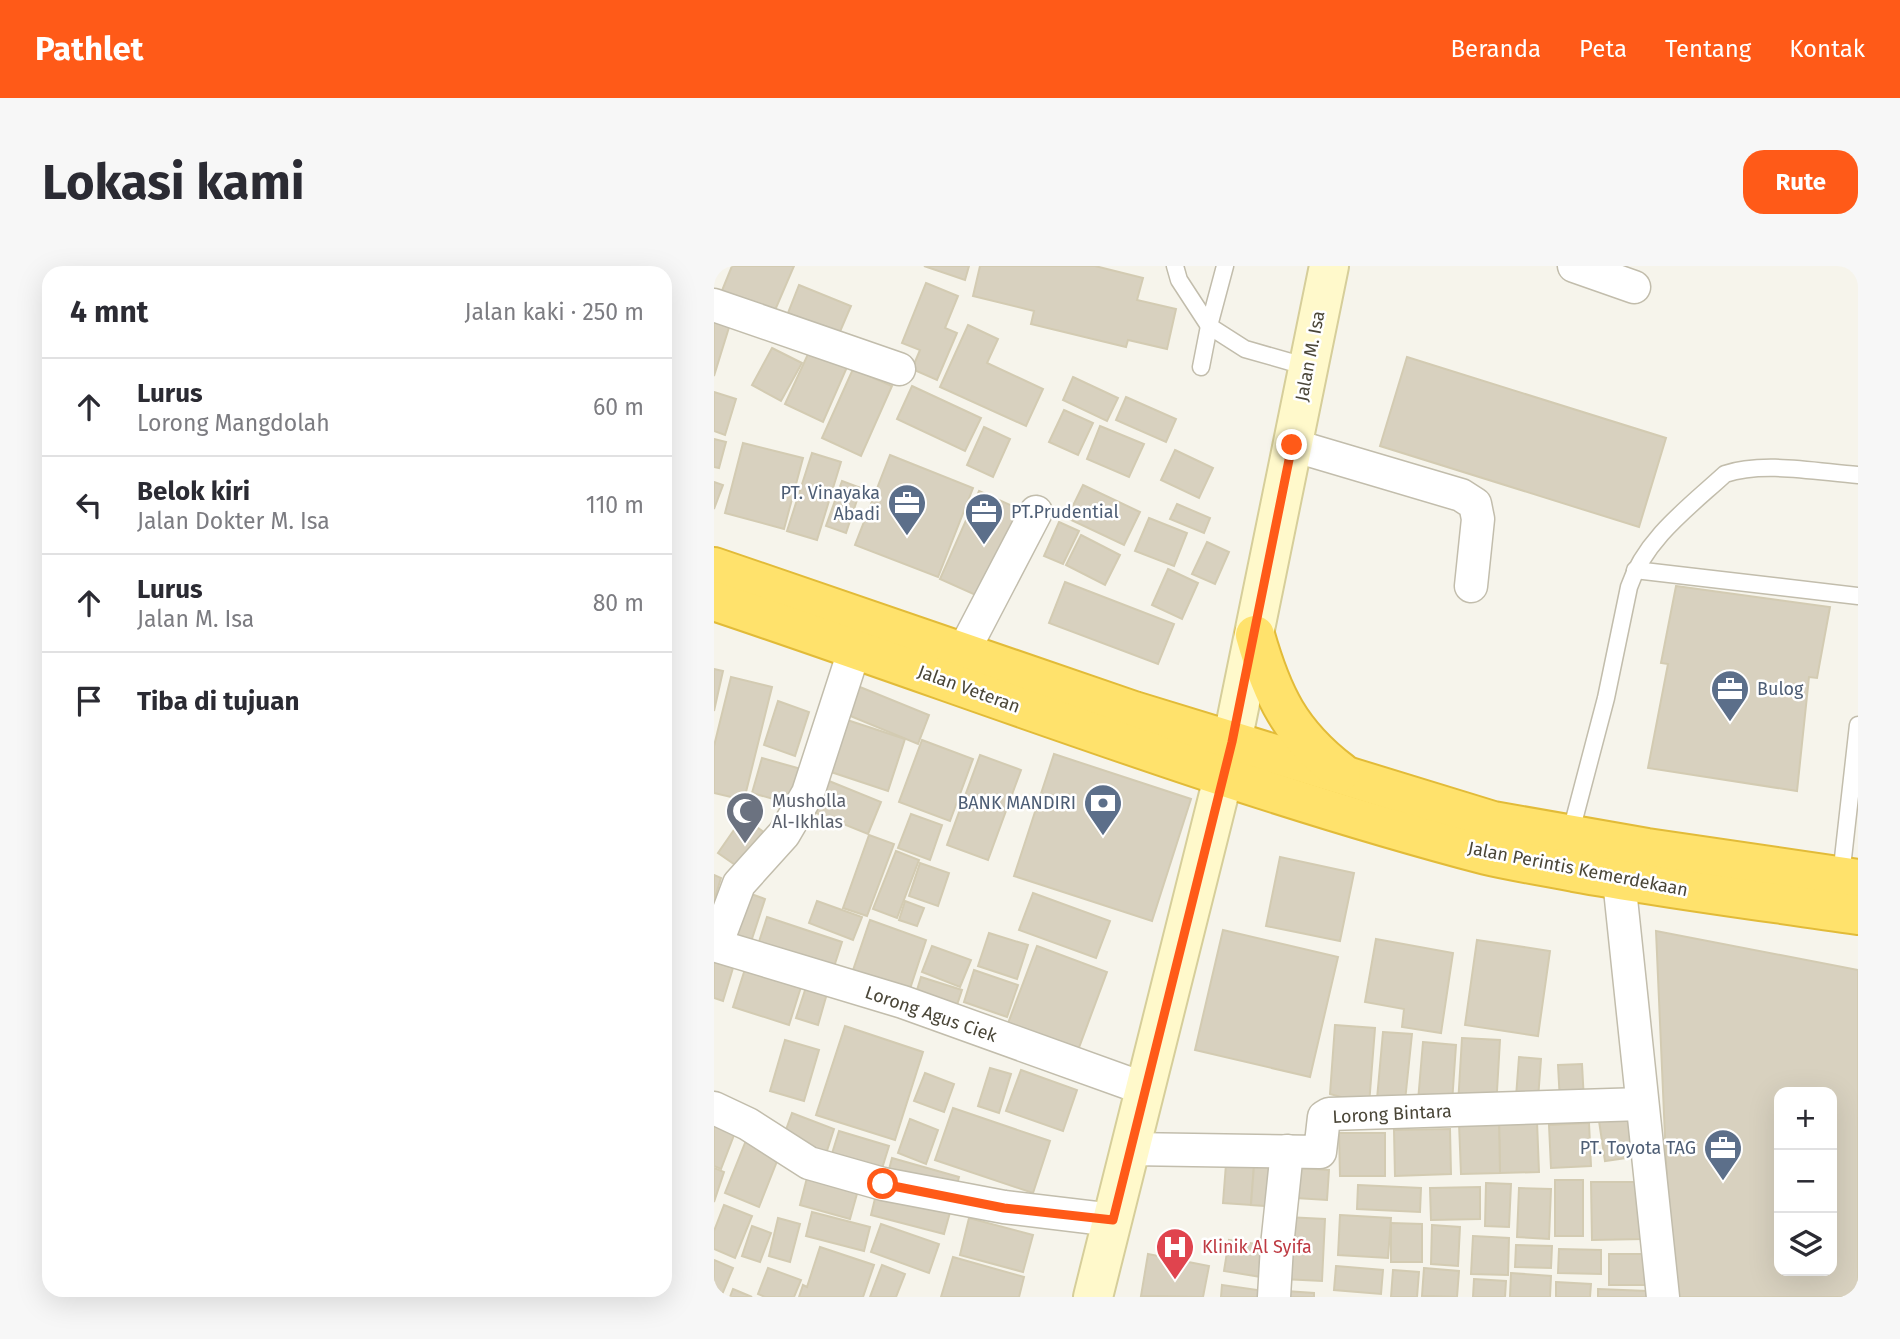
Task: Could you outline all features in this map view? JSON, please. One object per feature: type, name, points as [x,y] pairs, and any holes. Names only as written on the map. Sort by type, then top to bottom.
[{"type":"highway","name":"Jalan Veteran","points":[[714,567],[963,652],[1228,759]]},
{"type":"highway","name":"Jalan Veteran","points":[[714,601],[1116,741],[1228,759]]},
{"type":"highway","points":[[1255,635],[1268,679],[1285,712],[1307,742],[1349,777]]},
{"type":"highway","points":[[1228,759],[1349,777],[1491,838],[1570,835],[1849,878]]},
{"type":"highway","name":"Jalan Perintis Kemerdekaan","points":[[1228,759],[1338,813],[1491,838],[1619,880],[1858,915]]},
{"type":"street","name":"Jalan M. Isa","points":[[1093,1297],[1228,759],[1328,266]]},
{"type":"street","points":[[1574,266],[1634,287]]},
{"type":"street","points":[[714,306],[900,369]]},
{"type":"street","points":[[1292,445],[1461,495],[1475,504],[1478,519],[1471,586]]},
{"type":"street","name":"Jalan Veteran","points":[[963,652],[1036,512]]},
{"type":"street","points":[[715,945],[739,884],[784,834],[808,793],[855,648]]},
{"type":"street","points":[[1619,880],[1663,1297]]},
{"type":"street","name":"Lorong Agus Ciek","points":[[715,945],[902,1002],[1145,1089]]},
{"type":"street","name":"Lorong Bintara","points":[[1130,1149],[1320,1152],[1324,1117],[1329,1114],[1642,1104]]},
{"type":"street","points":[[714,1108],[748,1124],[809,1163],[883,1184],[1004,1208],[1113,1220]]},
{"type":"street","points":[[1274,1297],[1276,1246],[1287,1150]]},
{"type":"lane","points":[[1175,266],[1179,280],[1209,326],[1245,349],[1308,367]]},
{"type":"lane","points":[[1200,367],[1225,266]]},
{"type":"lane","points":[[1570,835],[1606,698],[1629,587],[1634,570],[1647,549],[1725,474],[1757,468],[1858,475]]},
{"type":"lane","points":[[1634,570],[1858,596]]},
{"type":"lane","points":[[1849,878],[1858,725]]},
{"type":"building","points":[[732,266],[794,266],[773,315],[721,293]]},
{"type":"building","points":[[924,266],[969,266],[965,280]]},
{"type":"building","points":[[980,266],[1095,266],[1143,278],[1137,300],[1176,309],[1167,349],[1128,340],[1126,347],[1031,324],[1034,311],[973,296]]},
{"type":"building","points":[[926,283],[958,296],[945,328],[957,333],[937,380],[912,369],[920,350],[902,343]]},
{"type":"building","points":[[799,285],[851,306],[839,334],[788,313]]},
{"type":"building","points":[[714,316],[731,321],[714,376]]},
{"type":"building","points":[[968,325],[998,339],[987,363],[1043,389],[1026,426],[940,387]]},
{"type":"building","points":[[814,341],[851,358],[823,422],[785,404]]},
{"type":"building","points":[[772,348],[802,363],[781,401],[752,385]]},
{"type":"building","points":[[1407,357],[1666,438],[1639,527],[1380,446]]},
{"type":"building","points":[[853,369],[892,386],[861,456],[822,438]]},
{"type":"building","points":[[1073,377],[1118,398],[1107,421],[1063,400]]},
{"type":"building","points":[[912,386],[981,418],[965,451],[897,419]]},
{"type":"building","points":[[714,392],[736,399],[725,435],[714,431]]},
{"type":"building","points":[[1126,397],[1176,419],[1166,442],[1116,420]]},
{"type":"building","points":[[1064,410],[1093,423],[1078,455],[1049,442]]},
{"type":"building","points":[[1100,426],[1144,444],[1129,477],[1087,459]]},
{"type":"building","points":[[984,427],[1010,439],[993,477],[967,465]]},
{"type":"building","points":[[714,439],[726,442],[719,468],[714,467]]},
{"type":"building","points":[[743,443],[803,458],[784,529],[725,513]]},
{"type":"building","points":[[1175,450],[1213,468],[1199,498],[1161,480]]},
{"type":"building","points":[[812,453],[841,462],[817,540],[787,531]]},
{"type":"building","points":[[890,455],[973,488],[938,577],[855,545]]},
{"type":"building","points":[[842,481],[861,488],[846,533],[826,526]]},
{"type":"building","points":[[714,482],[723,485],[714,509]]},
{"type":"building","points":[[1083,485],[1140,512],[1124,545],[1067,518]]},
{"type":"building","name":"PT.Prudential","points":[[979,491],[1028,513],[989,601],[940,579]]},
{"type":"building","points":[[1177,504],[1210,518],[1204,533],[1170,519]]},
{"type":"building","points":[[1149,518],[1187,533],[1174,566],[1135,551]]},
{"type":"building","points":[[1059,522],[1079,531],[1063,564],[1044,556]]},
{"type":"building","points":[[1081,535],[1120,555],[1105,585],[1066,565]]},
{"type":"building","points":[[1207,542],[1229,552],[1215,584],[1192,574]]},
{"type":"building","points":[[1168,569],[1198,583],[1182,619],[1152,605]]},
{"type":"building","points":[[1065,582],[1174,624],[1158,664],[1049,623]]},
{"type":"building","name":"Bulog","points":[[1676,586],[1830,607],[1817,678],[1809,677],[1797,791],[1648,768],[1668,664],[1661,663]]},
{"type":"building","points":[[714,669],[723,671],[714,711]]},
{"type":"building","points":[[731,677],[772,687],[744,800],[714,793],[714,746]]},
{"type":"building","points":[[855,685],[929,715],[918,744],[843,713]]},
{"type":"building","points":[[778,701],[809,712],[795,756],[764,745]]},
{"type":"building","points":[[838,717],[905,739],[888,791],[822,769]]},
{"type":"building","points":[[922,740],[973,759],[950,821],[899,802]]},
{"type":"building","name":"BANK MANDIRI","points":[[1054,754],[1191,799],[1152,921],[1014,876]]},
{"type":"building","points":[[980,755],[1021,770],[988,860],[947,845]]},
{"type":"building","points":[[762,758],[801,769],[791,804],[752,793]]},
{"type":"building","points":[[829,781],[881,802],[868,834],[816,813]]},
{"type":"building","points":[[911,814],[942,825],[930,860],[898,848]]},
{"type":"building","name":"Musholla Al-Ikhlas","points":[[743,817],[772,838],[747,873],[718,853]]},
{"type":"building","points":[[869,835],[894,844],[867,916],[843,908]]},
{"type":"building","points":[[896,851],[919,860],[897,918],[873,909]]},
{"type":"building","points":[[1280,857],[1354,873],[1340,941],[1266,926]]},
{"type":"building","points":[[920,863],[949,873],[938,906],[909,896]]},
{"type":"building","points":[[714,875],[721,878],[714,901]]},
{"type":"building","points":[[740,890],[765,899],[748,951],[723,943]]},
{"type":"building","points":[[1033,893],[1110,921],[1096,958],[1019,930]]},
{"type":"building","points":[[817,901],[862,917],[853,940],[809,923]]},
{"type":"building","points":[[905,901],[924,908],[917,926],[899,920]]},
{"type":"building","points":[[767,917],[842,942],[831,976],[756,951]]},
{"type":"building","points":[[870,920],[926,940],[908,995],[851,976]]},
{"type":"building","points":[[1223,930],[1338,957],[1310,1077],[1195,1050]]},
{"type":"building","name":"PT. Toyota TAG","points":[[1656,931],[1858,970],[1858,1297],[1672,1297]]},
{"type":"building","points":[[989,933],[1028,945],[1017,979],[978,966]]},
{"type":"building","points":[[1376,939],[1453,953],[1441,1033],[1402,1027],[1404,1009],[1365,1002]]},
{"type":"building","points":[[1477,940],[1550,951],[1538,1036],[1465,1025]]},
{"type":"building","points":[[932,946],[971,960],[960,987],[922,972]]},
{"type":"building","points":[[1037,946],[1107,972],[1077,1053],[1007,1026]]},
{"type":"building","points":[[714,962],[733,968],[723,1001],[714,998]]},
{"type":"building","points":[[745,969],[801,987],[789,1025],[733,1007]]},
{"type":"building","points":[[974,970],[1018,985],[1007,1017],[964,1002]]},
{"type":"building","points":[[921,977],[962,990],[953,1017],[913,1003]]},
{"type":"building","points":[[807,984],[828,990],[818,1025],[796,1018]]},
{"type":"building","points":[[1335,1025],[1375,1028],[1369,1105],[1330,1094]]},
{"type":"building","points":[[845,1026],[923,1052],[895,1140],[816,1115]]},
{"type":"building","points":[[1383,1032],[1412,1034],[1405,1101],[1377,1099]]},
{"type":"building","points":[[1462,1038],[1500,1040],[1496,1108],[1458,1105]]},
{"type":"building","points":[[785,1040],[819,1050],[804,1101],[770,1091]]},
{"type":"building","points":[[1423,1042],[1456,1045],[1452,1103],[1418,1101]]},
{"type":"building","points":[[1519,1057],[1541,1059],[1538,1099],[1516,1097]]},
{"type":"building","points":[[1582,1064],[1584,1101],[1560,1102],[1558,1065]]},
{"type":"building","points":[[990,1068],[1011,1074],[999,1113],[978,1106]]},
{"type":"building","points":[[1021,1070],[1077,1090],[1063,1131],[1006,1111]]},
{"type":"building","points":[[925,1073],[954,1084],[944,1112],[914,1101]]},
{"type":"building","points":[[953,1108],[1050,1141],[1033,1193],[935,1160]]},
{"type":"building","points":[[714,1112],[739,1122],[721,1169],[714,1166]]},
{"type":"building","points":[[792,1113],[834,1129],[825,1157],[782,1141]]},
{"type":"building","points":[[1635,1115],[1641,1156],[1605,1161],[1599,1121]]},
{"type":"building","points":[[910,1119],[938,1130],[926,1164],[898,1153]]},
{"type":"building","points":[[1537,1121],[1539,1172],[1500,1173],[1499,1122]]},
{"type":"building","points":[[1499,1122],[1500,1173],[1461,1174],[1459,1123]]},
{"type":"building","points":[[1589,1123],[1591,1166],[1551,1168],[1549,1125]]},
{"type":"building","points":[[1450,1129],[1451,1174],[1395,1176],[1394,1130]]},
{"type":"building","points":[[839,1131],[889,1146],[880,1175],[830,1160]]},
{"type":"building","points":[[1339,1133],[1385,1133],[1385,1176],[1340,1176]]},
{"type":"building","points":[[747,1138],[781,1151],[759,1207],[725,1193]]},
{"type":"building","points":[[892,1158],[959,1177],[954,1195],[887,1177]]},
{"type":"building","points":[[1226,1164],[1254,1166],[1251,1205],[1223,1203]]},
{"type":"building","points":[[1254,1166],[1280,1168],[1278,1207],[1251,1205]]},
{"type":"building","points":[[714,1168],[724,1172],[714,1202]]},
{"type":"building","points":[[1298,1168],[1329,1170],[1327,1200],[1296,1198]]},
{"type":"building","points":[[809,1170],[860,1183],[850,1219],[800,1205]]},
{"type":"building","points":[[1555,1180],[1583,1180],[1583,1236],[1555,1236]]},
{"type":"building","points":[[1591,1182],[1643,1182],[1643,1239],[1592,1240]]},
{"type":"building","points":[[1486,1183],[1511,1184],[1509,1227],[1485,1226]]},
{"type":"building","points":[[1358,1185],[1421,1188],[1420,1212],[1357,1209]]},
{"type":"building","points":[[878,1186],[952,1205],[944,1234],[871,1215]]},
{"type":"building","points":[[1480,1187],[1480,1219],[1431,1220],[1430,1188]]},
{"type":"building","points":[[1519,1188],[1551,1189],[1549,1239],[1517,1237]]},
{"type":"building","points":[[724,1205],[752,1216],[735,1258],[714,1249],[714,1231]]},
{"type":"building","points":[[812,1212],[870,1227],[864,1251],[806,1236]]},
{"type":"building","points":[[1340,1215],[1391,1218],[1388,1258],[1338,1255]]},
{"type":"building","points":[[1286,1217],[1325,1219],[1322,1281],[1283,1279]]},
{"type":"building","points":[[778,1218],[800,1224],[790,1262],[769,1256]]},
{"type":"building","points":[[969,1218],[1033,1235],[1023,1272],[960,1255]]},
{"type":"building","points":[[1391,1223],[1422,1224],[1422,1262],[1391,1262]]},
{"type":"building","points":[[881,1224],[939,1244],[929,1273],[871,1252]]},
{"type":"building","points":[[1432,1225],[1460,1227],[1458,1266],[1431,1264]]},
{"type":"building","points":[[752,1226],[771,1233],[760,1262],[742,1256]]},
{"type":"building","points":[[1473,1236],[1509,1238],[1508,1275],[1471,1274]]},
{"type":"building","points":[[1229,1240],[1271,1246],[1267,1278],[1224,1271]]},
{"type":"building","points":[[1516,1245],[1552,1246],[1551,1268],[1515,1267]]},
{"type":"building","points":[[820,1247],[874,1265],[863,1297],[799,1297],[803,1285],[807,1287]]},
{"type":"building","points":[[1559,1249],[1601,1250],[1601,1274],[1558,1273]]},
{"type":"building","name":"Klinik Al Syifa","points":[[1148,1254],[1209,1266],[1203,1297],[1141,1296]]},
{"type":"building","points":[[1609,1254],[1650,1254],[1651,1285],[1609,1285]]},
{"type":"building","points":[[953,1257],[1024,1277],[1019,1297],[941,1297]]},
{"type":"building","points":[[714,1260],[733,1268],[721,1297],[714,1297]]},
{"type":"building","points":[[882,1265],[905,1274],[896,1297],[870,1297]]},
{"type":"building","points":[[1336,1266],[1383,1270],[1381,1294],[1334,1290]]},
{"type":"building","points":[[768,1268],[801,1280],[794,1297],[765,1297],[758,1294]]},
{"type":"building","points":[[1424,1268],[1459,1271],[1457,1297],[1422,1296]]},
{"type":"building","points":[[1393,1270],[1419,1272],[1417,1297],[1391,1297]]},
{"type":"building","points":[[1511,1273],[1551,1276],[1550,1297],[1510,1297]]},
{"type":"building","points":[[1474,1279],[1506,1281],[1505,1297],[1473,1297]]},
{"type":"building","points":[[1556,1282],[1591,1284],[1590,1297],[1556,1297]]},
{"type":"building","points":[[1222,1285],[1265,1291],[1265,1297],[1221,1297]]},
{"type":"building","points":[[733,1289],[752,1297],[730,1297]]},
{"type":"building","points":[[1598,1289],[1647,1291],[1646,1297],[1598,1297]]},
{"type":"building","points":[[1286,1291],[1314,1293],[1314,1297],[1286,1297]]},
{"type":"place","name":"PT. Vinayaka Abadi","points":[[907,537]]},
{"type":"place","name":"PT.Prudential","points":[[984,546]]},
{"type":"place","name":"Bulog","points":[[1730,723]]},
{"type":"place","name":"BANK MANDIRI","points":[[1103,837]]},
{"type":"place","name":"Musholla Al-Ikhlas","points":[[745,845]]},
{"type":"place","name":"PT. Toyota TAG","points":[[1723,1182]]},
{"type":"place","name":"Klinik Al Syifa","points":[[1175,1281]]},
{"type":"route","points":[[883,1184],[1004,1208],[1113,1220],[1232,742],[1292,445]]}]
